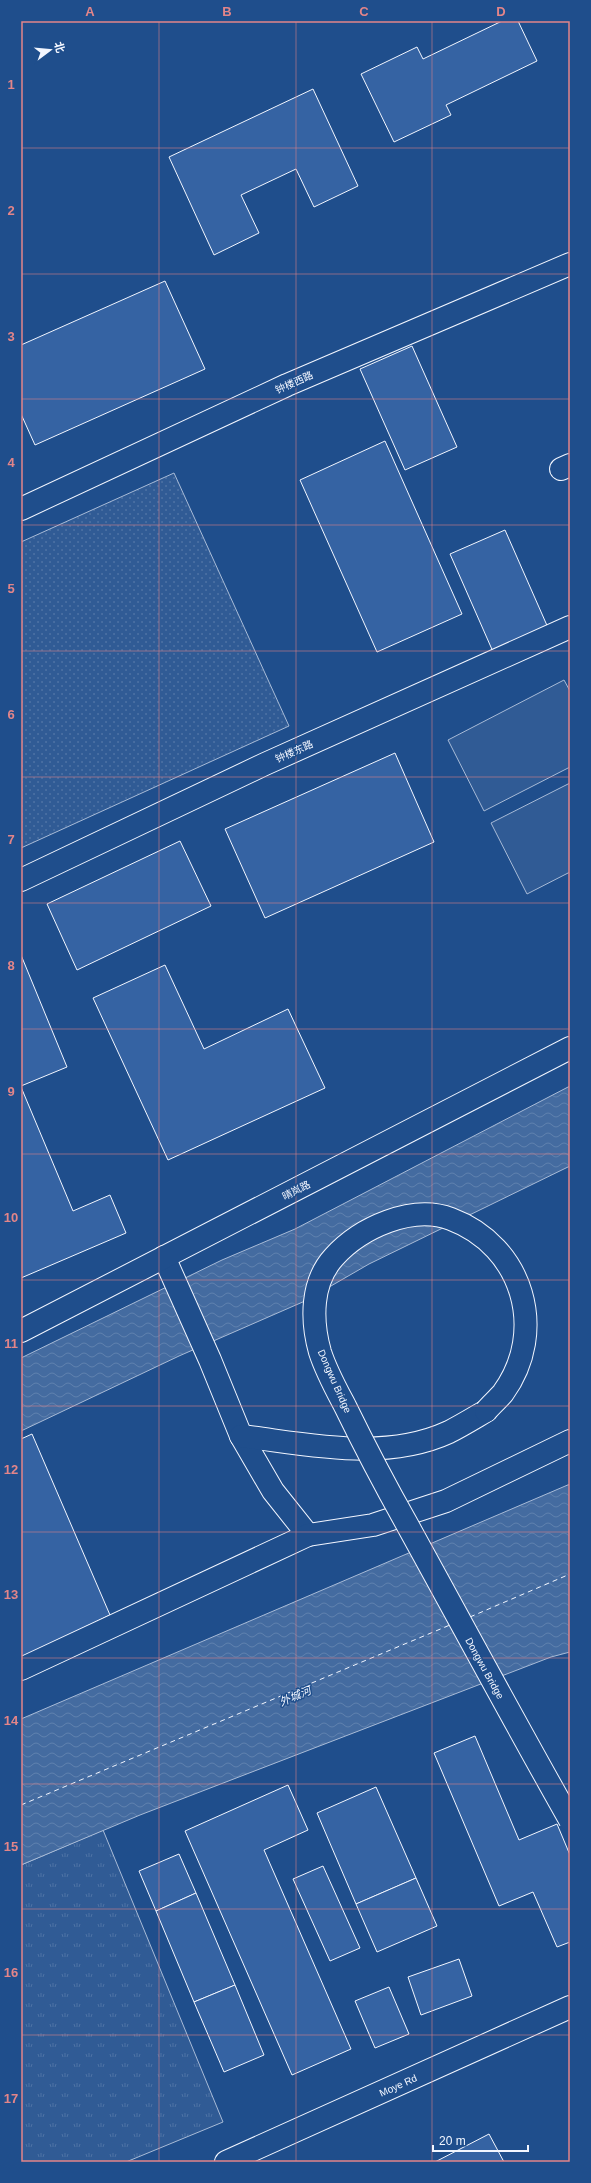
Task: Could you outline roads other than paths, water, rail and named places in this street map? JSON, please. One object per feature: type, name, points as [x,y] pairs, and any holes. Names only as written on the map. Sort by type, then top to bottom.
[{"type":"main road","name":"钟楼西路","points":[[21,509],[287,385],[570,264]]},
{"type":"main road","name":"钟楼东路","points":[[21,880],[265,764],[570,627]]},
{"type":"main road","name":"晴岚路","points":[[21,1331],[169,1267],[570,1048]]},
{"type":"main road","name":"Dongwu Bridge","points":[[241,1436],[350,1449],[402,1446],[449,1432],[486,1410],[503,1393],[516,1371],[523,1351],[525,1318],[524,1296],[513,1272],[495,1247],[474,1232],[450,1218],[401,1216],[375,1227],[346,1244],[327,1265],[315,1293],[315,1326],[320,1352],[367,1451],[570,1820]]},
{"type":"main road","points":[[169,1267],[210,1360],[241,1436],[273,1491],[308,1535]]},
{"type":"main road","points":[[21,1669],[308,1535],[373,1525],[446,1501],[570,1441]]},
{"type":"main road","name":"Moye Rd","points":[[226,2162],[570,2007]]},
{"type":"water","points":[[570,1086],[570,1166],[369,1264],[305,1301],[179,1356],[21,1431],[21,1358],[222,1260],[295,1229]]},
{"type":"water","name":"外城河","points":[[570,1484],[570,1652],[551,1657],[140,1815],[21,1865],[21,1719]]}]
